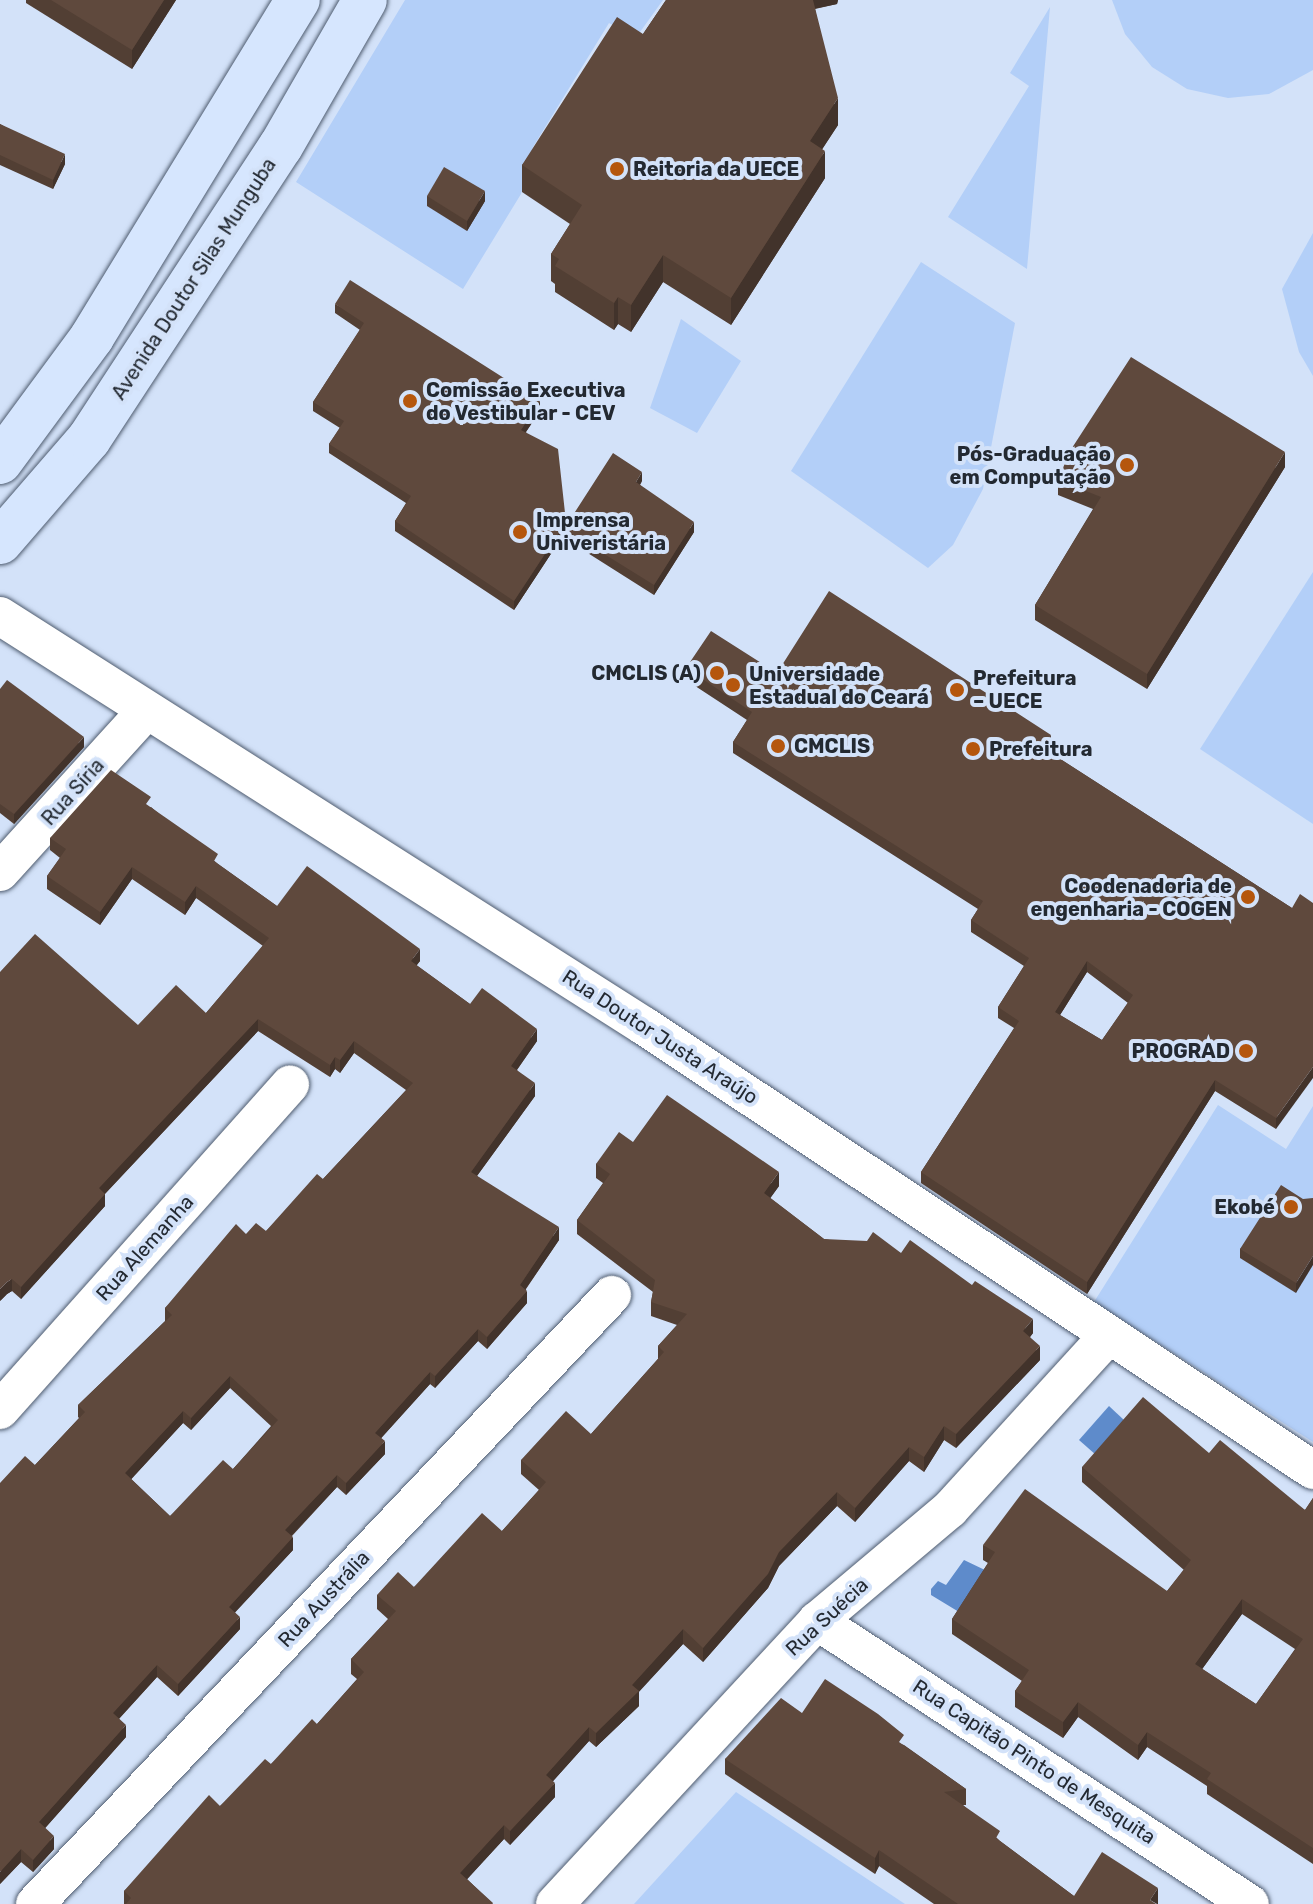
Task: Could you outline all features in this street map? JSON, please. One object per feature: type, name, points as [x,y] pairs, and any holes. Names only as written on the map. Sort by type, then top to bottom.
[{"type":"main road","points":[[0,462],[92,337],[298,0]]},
{"type":"main road","name":"Avenida Doutor Silas Munguba","points":[[0,542],[89,439],[281,146],[365,0]]},
{"type":"street","name":"Rua Doutor Justa Araújo","points":[[0,616],[644,1026],[1107,1337],[1313,1470]]},
{"type":"street","name":"Rua Síria","points":[[0,872],[146,711]]},
{"type":"street","name":"Rua Alemanha","points":[[0,1410],[290,1085]]},
{"type":"street","name":"Rua Austrália","points":[[35,1904],[612,1295]]},
{"type":"street","name":"Rua Suécia","points":[[555,1904],[817,1621],[950,1509],[1107,1337]]},
{"type":"street","name":"Rua Capitão Pinto de Mesquita","points":[[817,1621],[1250,1904]]},
{"type":"shaded area","points":[[405,0],[663,0],[635,39],[609,23],[533,147],[521,194],[463,289],[296,182]]},
{"type":"shaded area","points":[[1112,0],[1313,0],[1313,70],[1269,94],[1228,98],[1187,89],[1152,67],[1125,34]]},
{"type":"shaded area","points":[[1050,7],[1027,269],[948,217],[1029,86],[1010,73]]},
{"type":"shaded area","points":[[1313,233],[1313,376],[1299,352],[1282,289]]},
{"type":"shaded area","points":[[921,262],[1015,323],[983,489],[953,545],[928,568],[791,471]]},
{"type":"shaded area","points":[[681,319],[741,361],[697,433],[650,408]]},
{"type":"shaded area","points":[[1313,572],[1313,824],[1200,749]]},
{"type":"shaded area","points":[[1218,1105],[1286,1149],[1313,1106],[1313,1442],[1094,1302]]},
{"type":"shaded area","points":[[1109,1406],[1125,1421],[1096,1455],[1079,1440]]},
{"type":"shaded area","points":[[964,1560],[987,1571],[959,1612],[931,1595],[931,1589],[938,1581],[946,1585]]},
{"type":"shaded area","points":[[736,1792],[905,1904],[634,1904]]},
{"type":"building","points":[[51,0],[164,0],[132,50]]},
{"type":"building","name":"Reitoria da UECE","points":[[666,0],[813,0],[838,98],[810,141],[825,151],[731,298],[663,255],[631,305],[618,297],[614,303],[555,266],[559,259],[551,254],[582,205],[522,165],[617,17],[643,34]]},
{"type":"building","points":[[0,124],[65,154],[53,180],[0,155]]},
{"type":"building","points":[[444,167],[485,191],[467,221],[427,196]]},
{"type":"building","points":[[350,280],[540,401],[521,430],[558,449],[566,522],[514,601],[395,521],[411,496],[329,444],[344,421],[313,402],[364,323],[335,304]]},
{"type":"building","points":[[1131,357],[1285,452],[1147,674],[1035,605],[1101,497],[1058,480],[1070,451]]},
{"type":"building","points":[[613,453],[642,472],[636,482],[694,522],[654,585],[564,529]]},
{"type":"building","points":[[829,591],[1051,735],[1043,748],[1292,908],[1300,894],[1313,903],[1313,1067],[1276,1118],[1215,1080],[1087,1282],[921,1172],[1019,1021],[998,1007],[1029,958],[971,920],[983,901],[733,742],[752,712],[686,668],[711,631],[777,673]],"holes":[[[1087,961],[1133,995],[1102,1040],[1055,1012]]]},
{"type":"building","points":[[7,680],[84,737],[14,814],[0,804],[0,689]]},
{"type":"building","points":[[111,770],[151,797],[146,804],[218,854],[214,861],[277,906],[307,866],[420,949],[411,961],[470,1004],[482,988],[537,1029],[511,1066],[535,1083],[471,1172],[559,1227],[520,1285],[527,1291],[487,1337],[478,1329],[435,1376],[430,1372],[375,1433],[385,1441],[346,1483],[337,1475],[285,1530],[293,1537],[229,1607],[240,1617],[178,1684],[157,1665],[113,1713],[126,1725],[39,1822],[54,1836],[33,1860],[21,1849],[0,1872],[0,1483],[25,1456],[35,1465],[85,1412],[78,1405],[172,1315],[165,1308],[236,1224],[246,1234],[256,1223],[266,1231],[317,1174],[323,1179],[413,1083],[354,1041],[340,1060],[335,1057],[330,1065],[258,1019],[99,1188],[105,1194],[21,1287],[12,1279],[0,1289],[0,972],[35,934],[138,1025],[176,985],[206,1013],[269,938],[196,886],[185,902],[132,867],[100,912],[47,876],[66,849],[50,838]],"holes":[[[230,1376],[278,1420],[233,1469],[223,1460],[170,1516],[125,1473],[183,1411],[191,1418]]]},
{"type":"building","points":[[667,1095],[779,1172],[764,1193],[824,1239],[867,1241],[873,1232],[901,1253],[910,1240],[972,1285],[975,1281],[1033,1319],[1023,1331],[1040,1346],[956,1434],[944,1426],[924,1457],[909,1447],[855,1508],[837,1492],[779,1552],[768,1574],[703,1648],[683,1629],[632,1685],[639,1691],[596,1733],[589,1727],[546,1775],[555,1783],[510,1831],[504,1825],[460,1873],[492,1904],[126,1904],[131,1898],[124,1891],[209,1795],[220,1806],[265,1759],[271,1764],[312,1719],[317,1724],[364,1672],[351,1659],[396,1611],[377,1595],[398,1572],[414,1587],[482,1513],[502,1531],[546,1482],[521,1460],[566,1411],[591,1434],[664,1352],[658,1346],[687,1314],[651,1302],[655,1280],[577,1220],[610,1174],[596,1164],[619,1132],[633,1142]]},
{"type":"building","points":[[1281,1185],[1303,1199],[1313,1198],[1313,1256],[1296,1283],[1240,1249]]},
{"type":"building","points":[[1143,1397],[1209,1453],[1220,1440],[1305,1510],[1313,1498],[1313,1848],[1207,1779],[1211,1773],[1147,1732],[1138,1745],[1078,1702],[1063,1722],[1015,1691],[1029,1670],[952,1619],[995,1552],[983,1545],[1025,1489],[1167,1591],[1191,1560],[1082,1467]],"holes":[[[1242,1599],[1303,1639],[1256,1704],[1195,1664]]]},
{"type":"building","points":[[825,1679],[878,1714],[904,1735],[899,1742],[966,1789],[944,1792],[1000,1831],[996,1838],[1074,1896],[1102,1852],[1158,1888],[1150,1900],[1156,1904],[958,1904],[879,1850],[875,1858],[725,1759],[781,1698],[802,1713]]},
{"type":"place","name":"Reitoria da UECE","points":[[617,169]]},
{"type":"place","name":"Comissão Executiva do Vestibular - CEV","points":[[410,401]]},
{"type":"place","name":"Pós-Graduação em Computação","points":[[1127,465]]},
{"type":"place","name":"Imprensa Univeristária","points":[[520,532]]},
{"type":"place","name":"CMCLIS (A)","points":[[717,673]]},
{"type":"place","name":"Universidade Estadual do Ceará","points":[[733,685]]},
{"type":"place","name":"Prefeitura – UECE","points":[[957,690]]},
{"type":"place","name":"CMCLIS","points":[[778,746]]},
{"type":"place","name":"Prefeitura","points":[[973,749]]},
{"type":"place","name":"Coodenadoria de engenharia - COGEN","points":[[1248,897]]},
{"type":"place","name":"PROGRAD","points":[[1246,1051]]},
{"type":"place","name":"Ekobé","points":[[1291,1207]]}]
